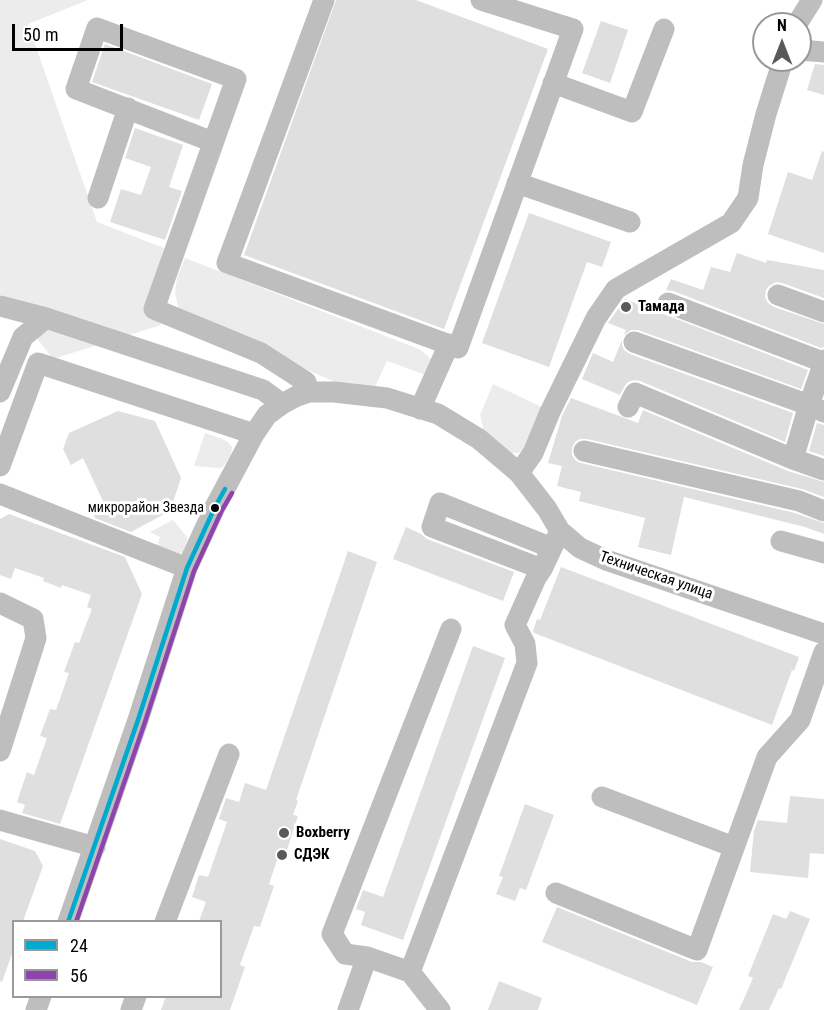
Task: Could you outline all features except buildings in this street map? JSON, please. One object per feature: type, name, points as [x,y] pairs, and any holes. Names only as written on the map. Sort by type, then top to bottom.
[{"type":"street","points":[[324,0],[227,263],[458,348],[573,29],[481,0]]},
{"type":"street","points":[[213,142],[76,89],[98,28],[236,79],[154,309],[261,353],[306,382],[309,392]]},
{"type":"street","points":[[553,82],[632,112],[664,29]]},
{"type":"street","points":[[519,473],[533,453],[550,412],[596,318],[616,290],[731,223],[748,198],[753,165],[779,72]]},
{"type":"street","points":[[98,198],[128,108]]},
{"type":"street","points":[[518,183],[630,222]]},
{"type":"street","points":[[778,295],[824,312]]},
{"type":"street","points":[[668,303],[824,361],[816,409],[793,459]]},
{"type":"street","points":[[0,306],[46,318],[263,390],[282,404]]},
{"type":"street","points":[[0,393],[8,352],[46,318]]},
{"type":"street","points":[[634,342],[816,409]]},
{"type":"street","points":[[420,409],[449,344]]},
{"type":"street","points":[[8,352],[254,434]]},
{"type":"street","points":[[0,466],[38,363]]},
{"type":"street","name":"Техническая улица","points":[[69,920],[187,568],[215,507],[267,414],[282,404],[309,392],[334,392],[387,398],[438,414],[480,440],[519,473],[547,509],[556,540],[606,560],[824,634]]},
{"type":"street","points":[[628,407],[634,393],[824,470]]},
{"type":"street","points":[[584,451],[799,501],[824,511]]},
{"type":"street","points":[[0,494],[187,568]]},
{"type":"street","points":[[410,972],[527,663],[525,644],[515,625],[556,540],[440,503],[432,528],[542,569]]},
{"type":"street","points":[[781,541],[824,553]]},
{"type":"street","points":[[0,603],[33,619],[36,638],[0,751]]},
{"type":"street","points":[[440,1010],[410,972],[367,957],[345,954],[332,934],[451,629]]},
{"type":"street","points":[[556,893],[697,950],[767,757],[800,720],[824,652]]},
{"type":"street","points":[[165,920],[229,754]]},
{"type":"street","points":[[602,797],[734,847]]},
{"type":"street","points":[[0,820],[95,847]]},
{"type":"street","points":[[348,1010],[367,957]]},
{"type":"shaded area","points":[[0,0],[88,0],[28,24],[97,222],[164,248],[157,274],[154,315],[161,325],[53,359],[4,296],[0,295]]},
{"type":"shaded area","points":[[185,258],[419,349],[431,359],[426,375],[387,361],[374,389],[335,382],[182,315],[175,293],[177,278]]},
{"type":"shaded area","points":[[493,384],[546,409],[523,450],[518,453],[508,453],[484,432],[480,415]]},
{"type":"shaded area","points":[[205,433],[228,442],[232,447],[231,455],[223,467],[194,466]]},
{"type":"shaded area","points":[[173,520],[188,538],[183,552],[179,554],[155,552],[160,537],[150,532]]},
{"type":"transit line","name":"24","points":[[69,920],[138,720],[187,568],[225,489]]},
{"type":"transit line","name":"56","points":[[77,920],[194,571],[232,493]]},
{"type":"place","name":"Тамада","points":[[626,307]]},
{"type":"place","name":"микрорайон Звезда","points":[[215,508]]},
{"type":"place","name":"Boxberry","points":[[284,833]]},
{"type":"place","name":"СДЭК","points":[[282,855]]}]
